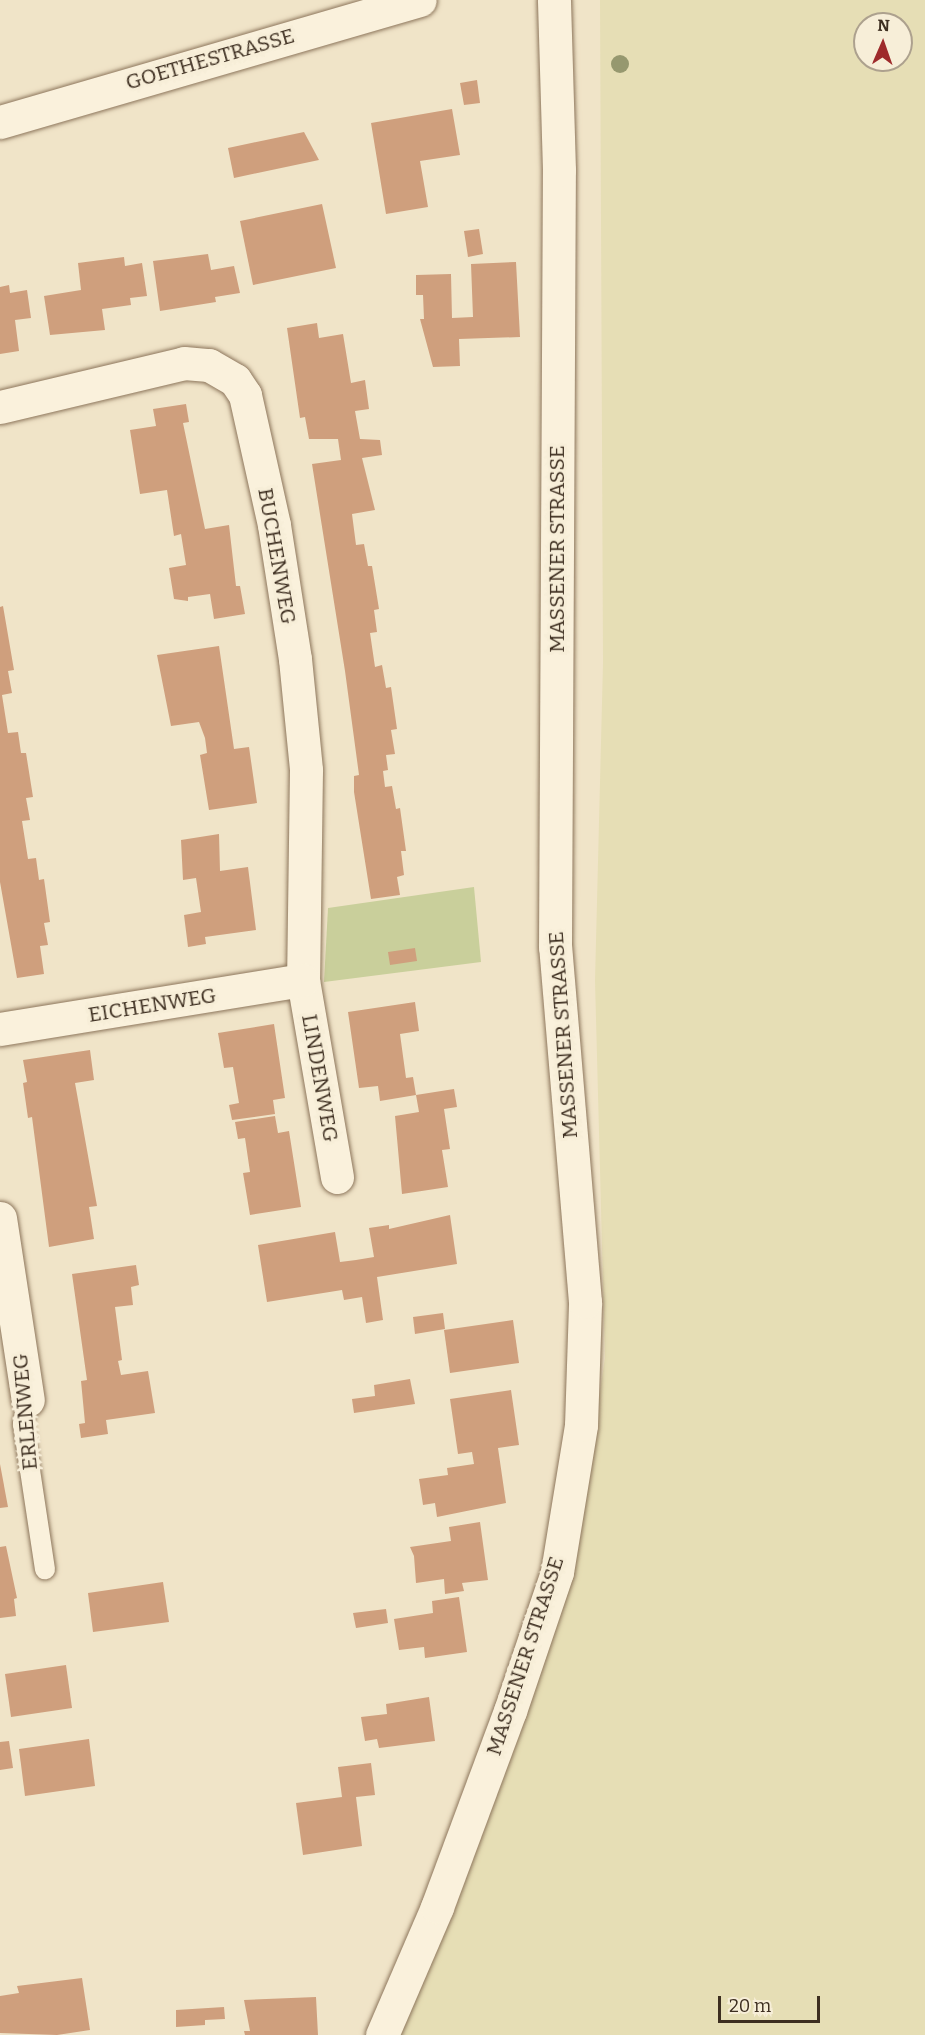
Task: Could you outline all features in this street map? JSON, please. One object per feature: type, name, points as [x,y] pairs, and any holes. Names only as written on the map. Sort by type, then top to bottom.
[{"type":"street","name":"GOETHESTRASSE","points":[[0,122],[420,0]]},
{"type":"street","name":"MASSENER STRASSE","points":[[382,2035],[437,1907],[557,1572],[581,1425],[585,1302],[555,947],[559,170],[554,0]]},
{"type":"street","name":"BUCHENWEG","points":[[0,407],[184,363],[209,365],[235,380],[245,395],[274,525],[297,681],[306,770],[303,980]]},
{"type":"street","name":"EICHENWEG","points":[[0,1029],[303,980]]},
{"type":"street","name":"LINDENWEG","points":[[303,980],[337,1176]]},
{"type":"street","name":"ERLENWEG","points":[[0,1218],[28,1400]]},
{"type":"lane","name":"ERLENWEG","points":[[28,1400],[23,1424],[45,1569]]},
{"type":"shaded area","points":[[600,0],[925,0],[925,2035],[397,2035],[573,1570],[605,1358],[595,981],[603,663]]},
{"type":"green space","points":[[474,887],[481,962],[324,982],[328,908]]},
{"type":"building","points":[[477,80],[480,103],[464,105],[460,83]]},
{"type":"building","points":[[452,109],[460,155],[420,161],[428,207],[386,214],[371,123]]},
{"type":"building","points":[[304,132],[319,160],[234,178],[228,148]]},
{"type":"building","points":[[322,204],[336,268],[253,285],[240,221]]},
{"type":"building","points":[[479,229],[483,254],[468,257],[464,231]]},
{"type":"building","points":[[208,254],[211,270],[234,266],[240,293],[215,297],[216,302],[160,311],[153,261]]},
{"type":"building","points":[[124,257],[125,266],[142,263],[147,296],[130,298],[131,305],[102,309],[105,330],[50,335],[44,296],[81,290],[78,263]]},
{"type":"building","points":[[516,262],[520,337],[459,339],[460,366],[433,367],[420,319],[424,319],[423,295],[416,295],[416,275],[451,274],[452,318],[473,317],[471,264]]},
{"type":"building","points":[[9,285],[10,293],[27,290],[31,318],[15,320],[19,351],[0,354],[0,287]]},
{"type":"building","points":[[317,323],[319,338],[343,334],[351,383],[365,380],[369,409],[355,411],[360,439],[380,440],[382,455],[362,458],[375,510],[352,514],[356,545],[364,544],[368,566],[372,566],[379,609],[374,610],[377,632],[370,633],[375,667],[382,665],[386,688],[391,687],[397,729],[391,730],[395,754],[386,755],[388,770],[383,771],[385,787],[392,786],[396,809],[400,808],[406,851],[401,851],[404,875],[397,877],[400,895],[371,899],[354,792],[354,776],[359,775],[345,671],[312,464],[341,460],[338,439],[309,439],[305,417],[300,418],[287,328]]},
{"type":"building","points":[[186,404],[189,422],[183,423],[205,529],[229,525],[236,586],[240,586],[245,614],[214,619],[210,594],[188,597],[188,601],[174,599],[169,568],[186,565],[181,534],[174,536],[167,490],[140,494],[130,430],[156,426],[153,409]]},
{"type":"building","points":[[3,606],[14,670],[8,671],[12,693],[2,695],[8,733],[18,732],[21,753],[26,753],[33,797],[26,798],[30,820],[22,821],[28,859],[36,858],[39,880],[44,879],[50,922],[44,923],[48,945],[40,946],[44,974],[17,978],[0,882],[0,607]]},
{"type":"building","points":[[219,646],[234,749],[249,747],[257,803],[209,810],[200,755],[207,753],[205,738],[199,722],[171,726],[157,655]]},
{"type":"building","points":[[219,834],[220,871],[248,867],[256,930],[205,937],[206,944],[188,947],[184,915],[201,912],[196,878],[183,880],[181,840]]},
{"type":"building","points":[[415,948],[417,961],[390,965],[388,952]]},
{"type":"building","points":[[415,1002],[419,1031],[400,1034],[406,1078],[413,1077],[416,1095],[380,1101],[378,1086],[359,1088],[348,1012]]},
{"type":"building","points":[[274,1024],[285,1098],[273,1100],[275,1114],[232,1120],[229,1105],[239,1103],[233,1067],[224,1068],[218,1033]]},
{"type":"building","points":[[90,1050],[94,1080],[75,1083],[97,1206],[89,1207],[94,1239],[49,1247],[32,1117],[28,1118],[23,1083],[27,1082],[23,1060]]},
{"type":"building","points":[[454,1089],[457,1107],[444,1109],[450,1149],[442,1150],[448,1187],[402,1194],[395,1116],[419,1112],[416,1095]]},
{"type":"building","points":[[275,1116],[278,1133],[289,1131],[301,1207],[250,1215],[243,1173],[250,1172],[245,1138],[238,1139],[235,1122]]},
{"type":"building","points":[[450,1215],[457,1264],[377,1277],[383,1320],[366,1323],[362,1297],[344,1300],[342,1290],[267,1302],[258,1245],[335,1232],[340,1262],[356,1260],[374,1257],[369,1228],[389,1225],[389,1229]]},
{"type":"building","points":[[136,1265],[139,1285],[131,1287],[133,1305],[115,1307],[122,1360],[118,1361],[121,1375],[148,1371],[155,1413],[106,1420],[108,1434],[81,1438],[79,1424],[85,1423],[81,1381],[87,1380],[72,1274]]},
{"type":"building","points":[[443,1313],[445,1329],[415,1334],[413,1317]]},
{"type":"building","points":[[513,1320],[519,1363],[450,1373],[444,1330]]},
{"type":"building","points":[[410,1379],[415,1404],[354,1413],[352,1399],[375,1396],[374,1385]]},
{"type":"building","points":[[511,1390],[519,1445],[498,1448],[506,1503],[437,1517],[435,1503],[423,1505],[419,1479],[448,1475],[447,1468],[474,1464],[472,1452],[458,1454],[450,1399]]},
{"type":"building","points":[[0,1464],[8,1507],[0,1508]]},
{"type":"building","points":[[480,1522],[488,1580],[462,1583],[464,1591],[445,1594],[444,1579],[416,1583],[414,1556],[410,1547],[451,1541],[449,1527]]},
{"type":"building","points":[[6,1546],[17,1598],[14,1599],[16,1616],[0,1618],[0,1547]]},
{"type":"building","points":[[163,1582],[169,1622],[93,1632],[88,1593]]},
{"type":"building","points":[[459,1597],[467,1652],[425,1658],[424,1647],[399,1650],[394,1619],[433,1613],[432,1601]]},
{"type":"building","points":[[386,1609],[388,1623],[356,1628],[353,1613]]},
{"type":"building","points":[[66,1665],[72,1708],[11,1717],[5,1674]]},
{"type":"building","points":[[429,1697],[435,1741],[379,1748],[377,1739],[365,1741],[361,1717],[387,1714],[386,1704]]},
{"type":"building","points":[[89,1739],[95,1786],[25,1796],[19,1749]]},
{"type":"building","points":[[9,1741],[13,1768],[0,1770],[0,1742]]},
{"type":"building","points":[[371,1763],[375,1795],[356,1797],[362,1846],[303,1855],[296,1803],[342,1797],[338,1767]]},
{"type":"building","points":[[82,1978],[90,2030],[57,2035],[0,2033],[0,1996],[19,1993],[17,1986]]},
{"type":"building","points":[[316,1997],[318,2035],[245,2035],[244,2031],[250,2031],[244,2000]]},
{"type":"building","points":[[224,2007],[225,2019],[205,2020],[205,2025],[176,2027],[176,2010]]}]
